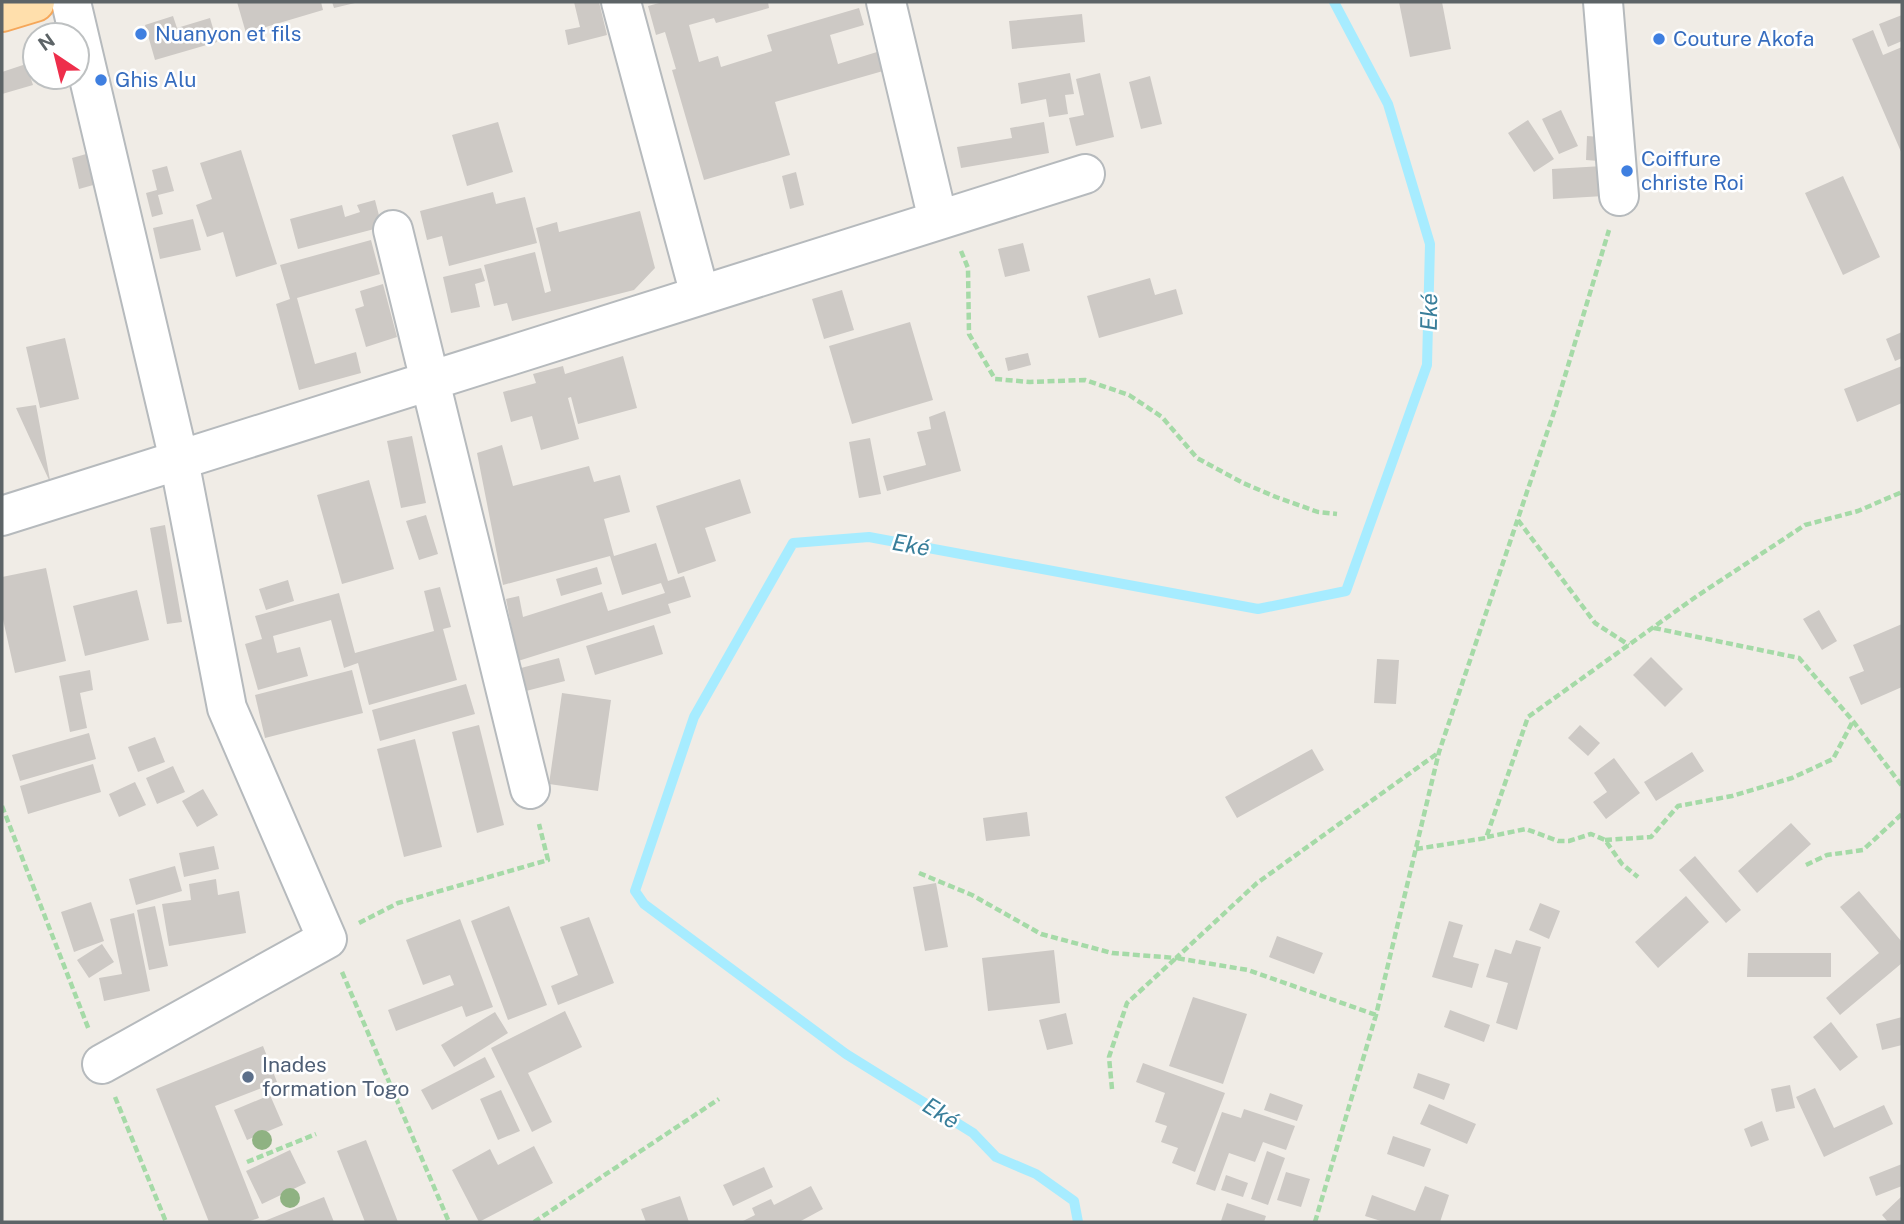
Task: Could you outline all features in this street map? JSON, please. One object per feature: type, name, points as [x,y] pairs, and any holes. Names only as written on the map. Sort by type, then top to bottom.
[{"type":"main road","points":[[2,12],[35,2]]},
{"type":"street","points":[[71,2],[179,460],[228,708],[327,939],[102,1065]]},
{"type":"street","points":[[621,2],[700,295]]},
{"type":"street","points":[[886,2],[938,220]]},
{"type":"street","points":[[1603,2],[1619,196]]},
{"type":"street","points":[[2,516],[1085,174]]},
{"type":"street","points":[[393,230],[530,789]]},
{"type":"path","points":[[1315,1222],[1376,1015],[1439,752],[1555,409],[1619,196]]},
{"type":"path","points":[[938,220],[958,240],[968,268],[969,334],[995,379],[1030,383],[1085,380],[1129,395],[1162,417],[1196,458],[1242,483],[1276,497],[1318,512],[1337,514]]},
{"type":"path","points":[[1486,838],[1528,717],[1805,525],[1858,511],[1902,492]]},
{"type":"path","points":[[1518,520],[1595,623],[1629,645]]},
{"type":"path","points":[[1653,628],[1799,658],[1853,721],[1902,786]]},
{"type":"path","points":[[1416,849],[1525,829],[1558,841],[1569,841],[1591,834],[1605,840],[1651,837],[1678,806],[1732,796],[1792,778],[1833,759],[1853,721]]},
{"type":"path","points":[[1112,1089],[1109,1057],[1126,1003],[1257,883],[1439,752]]},
{"type":"path","points":[[2,806],[166,1222]]},
{"type":"path","points":[[1806,865],[1827,855],[1863,850],[1902,814]]},
{"type":"path","points":[[1605,840],[1622,864],[1637,877]]},
{"type":"path","points":[[449,1222],[327,939],[398,903],[548,860]]},
{"type":"path","points":[[919,873],[972,895],[1041,934],[1112,953],[1176,958],[1248,970],[1376,1015]]},
{"type":"path","points":[[534,1222],[719,1099]]},
{"type":"path","points":[[247,1162],[316,1134]]},
{"type":"building","points":[[237,2],[321,2],[323,10],[246,33]]},
{"type":"building","points":[[332,2],[354,2],[355,3],[334,8]]},
{"type":"building","points":[[574,2],[599,2],[607,35],[568,45],[565,30],[580,27]]},
{"type":"building","points":[[663,2],[768,2],[769,8],[716,23],[714,18],[689,25],[699,62],[718,56],[721,67],[772,51],[767,35],[859,8],[864,25],[830,35],[838,64],[877,52],[883,71],[775,102],[790,155],[704,180],[672,70],[676,69],[665,32],[656,35],[648,6]]},
{"type":"building","points":[[1399,2],[1442,2],[1451,49],[1410,57]]},
{"type":"building","points":[[1082,14],[1085,42],[1012,49],[1009,21]]},
{"type":"building","points":[[1902,15],[1902,41],[1888,47],[1879,24]]},
{"type":"building","points":[[173,16],[177,28],[210,18],[217,42],[155,60],[145,25]]},
{"type":"building","points":[[1873,30],[1883,55],[1902,47],[1902,154],[1852,39]]},
{"type":"building","points":[[21,66],[21,88],[2,94],[2,72]]},
{"type":"building","points":[[1070,73],[1074,94],[1065,95],[1068,114],[1049,117],[1046,99],[1021,104],[1018,83]]},
{"type":"building","points":[[1100,73],[1114,137],[1076,146],[1069,118],[1084,115],[1076,79]]},
{"type":"building","points":[[1150,76],[1162,124],[1141,129],[1129,82]]},
{"type":"building","points":[[1561,110],[1578,146],[1559,154],[1542,119]]},
{"type":"building","points":[[1528,120],[1554,159],[1534,172],[1508,133]]},
{"type":"building","points":[[498,122],[513,172],[467,186],[452,135]]},
{"type":"building","points":[[1044,122],[1049,153],[961,168],[957,147],[1012,138],[1010,128]]},
{"type":"building","points":[[1587,136],[1600,137],[1599,161],[1586,160]]},
{"type":"building","points":[[241,150],[277,264],[236,277],[223,232],[207,237],[196,205],[212,199],[200,163]]},
{"type":"building","points":[[97,151],[104,182],[79,189],[72,158]]},
{"type":"building","points":[[167,166],[174,191],[158,195],[163,214],[152,217],[146,193],[157,190],[152,170]]},
{"type":"building","points":[[1603,166],[1604,196],[1553,199],[1552,169]]},
{"type":"building","points":[[796,172],[804,205],[790,209],[782,176]]},
{"type":"building","points":[[1843,176],[1880,257],[1843,275],[1805,193]]},
{"type":"building","points":[[493,192],[496,204],[525,197],[537,243],[449,266],[442,236],[427,240],[420,211]]},
{"type":"building","points":[[375,200],[382,227],[298,249],[290,219],[342,205],[345,217],[360,212],[357,205]]},
{"type":"building","points":[[640,211],[655,268],[634,290],[512,321],[507,303],[494,306],[484,265],[535,252],[545,293],[551,291],[536,228],[557,222],[559,232]]},
{"type":"building","points":[[193,219],[201,250],[160,259],[153,228]]},
{"type":"building","points":[[371,240],[380,274],[297,298],[315,364],[356,352],[361,373],[299,390],[276,304],[290,299],[280,265]]},
{"type":"building","points":[[1023,243],[1030,271],[1005,277],[998,249]]},
{"type":"building","points":[[481,268],[485,281],[475,284],[480,307],[451,313],[443,277]]},
{"type":"building","points":[[1150,278],[1155,295],[1176,289],[1183,314],[1099,338],[1087,296]]},
{"type":"building","points":[[383,284],[397,337],[366,347],[355,309],[364,306],[360,291]]},
{"type":"building","points":[[842,290],[854,330],[824,339],[812,299]]},
{"type":"building","points":[[910,322],[933,400],[852,424],[829,346]]},
{"type":"building","points":[[1902,332],[1902,358],[1895,361],[1886,339]]},
{"type":"building","points":[[65,338],[79,399],[40,408],[26,347]]},
{"type":"building","points":[[1028,353],[1031,365],[1008,371],[1005,358]]},
{"type":"building","points":[[623,356],[637,408],[578,424],[571,397],[568,398],[579,439],[541,450],[532,416],[511,422],[503,392],[536,383],[533,374],[563,366],[565,374]]},
{"type":"building","points":[[1902,366],[1902,403],[1857,422],[1844,389]]},
{"type":"building","points":[[36,405],[50,480],[16,408]]},
{"type":"building","points":[[945,411],[961,471],[887,491],[883,476],[926,465],[917,432],[931,429],[929,417]]},
{"type":"building","points":[[412,436],[426,503],[401,508],[387,441]]},
{"type":"building","points":[[870,438],[881,494],[859,498],[849,442]]},
{"type":"building","points":[[502,445],[513,486],[589,466],[594,482],[620,475],[630,512],[604,519],[614,556],[656,543],[668,581],[684,576],[691,597],[668,604],[671,613],[518,661],[506,599],[519,596],[523,617],[602,592],[608,611],[665,593],[661,583],[622,595],[610,556],[503,585],[477,453]]},
{"type":"building","points":[[740,479],[751,513],[705,528],[716,561],[678,574],[656,506]]},
{"type":"building","points":[[369,480],[394,569],[342,584],[317,495]]},
{"type":"building","points":[[426,515],[438,554],[419,560],[406,521]]},
{"type":"building","points":[[165,525],[182,622],[167,624],[150,528]]},
{"type":"building","points":[[597,567],[602,584],[561,596],[556,579]]},
{"type":"building","points":[[46,568],[66,661],[15,673],[2,615],[2,577]]},
{"type":"building","points":[[288,580],[294,601],[266,610],[259,589]]},
{"type":"building","points":[[440,587],[451,627],[443,629],[457,680],[369,705],[358,663],[344,668],[331,620],[273,636],[277,653],[300,647],[308,676],[258,690],[245,644],[262,639],[255,616],[339,593],[355,653],[434,631],[424,591]]},
{"type":"building","points":[[137,590],[149,640],[85,656],[73,606]]},
{"type":"building","points":[[1819,610],[1837,641],[1822,650],[1803,619]]},
{"type":"building","points":[[1902,624],[1902,687],[1861,705],[1849,677],[1864,671],[1853,645]]},
{"type":"building","points":[[654,625],[663,654],[595,675],[586,646]]},
{"type":"building","points":[[1651,657],[1683,689],[1665,707],[1633,675]]},
{"type":"building","points":[[559,658],[565,681],[526,691],[521,668]]},
{"type":"building","points":[[1377,659],[1399,660],[1396,704],[1374,703]]},
{"type":"building","points":[[90,670],[93,690],[80,693],[87,728],[70,732],[59,676]]},
{"type":"building","points":[[352,670],[363,713],[265,738],[255,695]]},
{"type":"building","points":[[466,684],[475,714],[380,741],[372,710]]},
{"type":"building","points":[[562,693],[611,700],[598,791],[549,784]]},
{"type":"building","points":[[479,725],[504,825],[477,833],[452,732]]},
{"type":"building","points":[[1580,725],[1600,743],[1588,756],[1568,738]]},
{"type":"building","points":[[89,733],[96,759],[20,781],[12,755]]},
{"type":"building","points":[[155,737],[165,762],[138,772],[128,747]]},
{"type":"building","points":[[415,739],[442,847],[404,857],[377,749]]},
{"type":"building","points":[[1312,749],[1324,770],[1237,818],[1225,797]]},
{"type":"building","points":[[1692,752],[1704,771],[1656,801],[1644,782]]},
{"type":"building","points":[[1614,758],[1640,793],[1606,819],[1593,802],[1607,792],[1594,773]]},
{"type":"building","points":[[93,764],[101,792],[28,814],[20,786]]},
{"type":"building","points":[[173,766],[185,792],[157,804],[146,778]]},
{"type":"building","points":[[135,782],[146,805],[119,817],[109,794]]},
{"type":"building","points":[[203,789],[218,815],[197,827],[182,801]]},
{"type":"building","points":[[1027,812],[1030,836],[986,841],[983,818]]},
{"type":"building","points":[[1791,823],[1811,844],[1757,893],[1738,871]]},
{"type":"building","points":[[214,846],[219,869],[184,877],[179,853]]},
{"type":"building","points":[[1695,856],[1741,910],[1726,923],[1679,870]]},
{"type":"building","points":[[175,866],[182,891],[136,905],[129,879]]},
{"type":"building","points":[[216,879],[218,895],[239,891],[246,933],[169,946],[162,904],[191,900],[189,884]]},
{"type":"building","points":[[936,883],[948,947],[925,951],[913,887]]},
{"type":"building","points":[[1859,891],[1902,942],[1902,963],[1840,1015],[1826,998],[1879,953],[1840,907]]},
{"type":"building","points":[[1686,896],[1709,922],[1658,968],[1635,942]]},
{"type":"building","points":[[91,902],[104,941],[74,952],[61,912]]},
{"type":"building","points":[[1540,903],[1560,911],[1549,939],[1529,930]]},
{"type":"building","points":[[155,906],[168,966],[149,970],[137,910]]},
{"type":"building","points":[[509,906],[547,1005],[508,1020],[471,921]]},
{"type":"building","points":[[134,913],[150,991],[104,1001],[99,978],[122,974],[110,919]]},
{"type":"building","points":[[589,917],[614,983],[558,1005],[551,986],[578,975],[560,927]]},
{"type":"building","points":[[460,919],[493,1007],[466,1017],[462,1006],[396,1031],[388,1010],[454,985],[450,975],[423,985],[406,940]]},
{"type":"building","points":[[1449,921],[1463,925],[1453,957],[1479,964],[1472,988],[1432,977]]},
{"type":"building","points":[[1277,936],[1323,953],[1314,974],[1269,957]]},
{"type":"building","points":[[1516,940],[1541,947],[1517,1030],[1496,1023],[1508,983],[1486,977],[1495,949],[1511,954]]},
{"type":"building","points":[[102,944],[114,962],[89,978],[77,960]]},
{"type":"building","points":[[1054,950],[1060,1003],[988,1011],[982,958]]},
{"type":"building","points":[[1748,953],[1831,953],[1831,977],[1747,977]]},
{"type":"building","points":[[1193,997],[1247,1014],[1223,1084],[1169,1066]]},
{"type":"building","points":[[1450,1010],[1490,1025],[1484,1042],[1444,1027]]},
{"type":"building","points":[[565,1011],[582,1047],[528,1073],[552,1122],[532,1132],[491,1048]]},
{"type":"building","points":[[495,1012],[508,1033],[454,1067],[441,1045]]},
{"type":"building","points":[[1066,1013],[1073,1044],[1047,1050],[1039,1020]]},
{"type":"building","points":[[1902,1017],[1902,1045],[1882,1050],[1876,1024]]},
{"type":"building","points":[[1831,1022],[1858,1057],[1840,1071],[1813,1037]]},
{"type":"building","points":[[263,1046],[277,1082],[215,1106],[259,1218],[247,1222],[209,1222],[156,1089]]},
{"type":"building","points":[[485,1057],[495,1077],[432,1110],[421,1090]]},
{"type":"building","points":[[1143,1063],[1225,1093],[1195,1172],[1172,1163],[1178,1148],[1161,1142],[1167,1126],[1155,1122],[1165,1093],[1136,1082]]},
{"type":"building","points":[[1418,1073],[1450,1084],[1444,1100],[1413,1088]]},
{"type":"building","points":[[1790,1085],[1795,1108],[1776,1112],[1771,1089]]},
{"type":"building","points":[[1815,1088],[1834,1128],[1884,1105],[1893,1124],[1824,1157],[1796,1097]]},
{"type":"building","points":[[501,1090],[520,1131],[498,1140],[480,1099]]},
{"type":"building","points":[[1270,1093],[1303,1105],[1297,1121],[1264,1110]]},
{"type":"building","points":[[270,1095],[283,1125],[247,1140],[234,1110]]},
{"type":"building","points":[[1429,1104],[1476,1124],[1467,1144],[1420,1124]]},
{"type":"building","points":[[1244,1109],[1295,1126],[1286,1150],[1263,1142],[1255,1162],[1229,1153],[1215,1191],[1196,1184],[1222,1112],[1241,1118]]},
{"type":"building","points":[[1762,1121],[1769,1140],[1751,1147],[1744,1129]]},
{"type":"building","points":[[1393,1136],[1431,1149],[1424,1167],[1387,1154]]},
{"type":"building","points":[[366,1140],[398,1222],[365,1222],[337,1151]]},
{"type":"building","points":[[534,1146],[553,1183],[479,1222],[452,1170],[490,1149],[498,1165]]},
{"type":"building","points":[[290,1150],[306,1183],[262,1204],[246,1171]]},
{"type":"building","points":[[1267,1151],[1285,1158],[1268,1205],[1251,1199]]},
{"type":"building","points":[[1902,1164],[1902,1186],[1876,1196],[1869,1177]]},
{"type":"building","points":[[764,1167],[773,1187],[733,1206],[723,1185]]},
{"type":"building","points":[[1286,1172],[1310,1179],[1301,1207],[1277,1200]]},
{"type":"building","points":[[1226,1175],[1248,1183],[1243,1197],[1221,1190]]},
{"type":"building","points":[[811,1186],[823,1209],[799,1222],[741,1222],[755,1215],[752,1208],[771,1199],[774,1205]]},
{"type":"building","points":[[1425,1186],[1449,1195],[1440,1222],[1384,1222],[1365,1216],[1372,1195],[1415,1211]]},
{"type":"building","points":[[680,1196],[689,1222],[646,1222],[641,1209]]},
{"type":"building","points":[[1902,1196],[1902,1222],[1888,1222],[1882,1215]]},
{"type":"building","points":[[324,1197],[334,1222],[262,1222]]},
{"type":"building","points":[[1227,1203],[1266,1216],[1264,1222],[1221,1221]]},
{"type":"waterway","name":"Eké","points":[[1078,1222],[1074,1201],[1036,1174],[996,1157],[973,1133],[846,1054],[644,904],[635,891],[694,717],[793,543],[869,537],[1258,609],[1346,591],[1427,365],[1430,244],[1388,104],[1334,2]]},
{"type":"place","name":"Nuanyon et fils","points":[[141,34]]},
{"type":"place","name":"Couture Akofa","points":[[1659,39]]},
{"type":"place","name":"Ghis Alu","points":[[101,80]]},
{"type":"place","name":"Coiffure christe Roi","points":[[1627,171]]},
{"type":"place","name":"Inades formation Togo","points":[[248,1077]]}]
